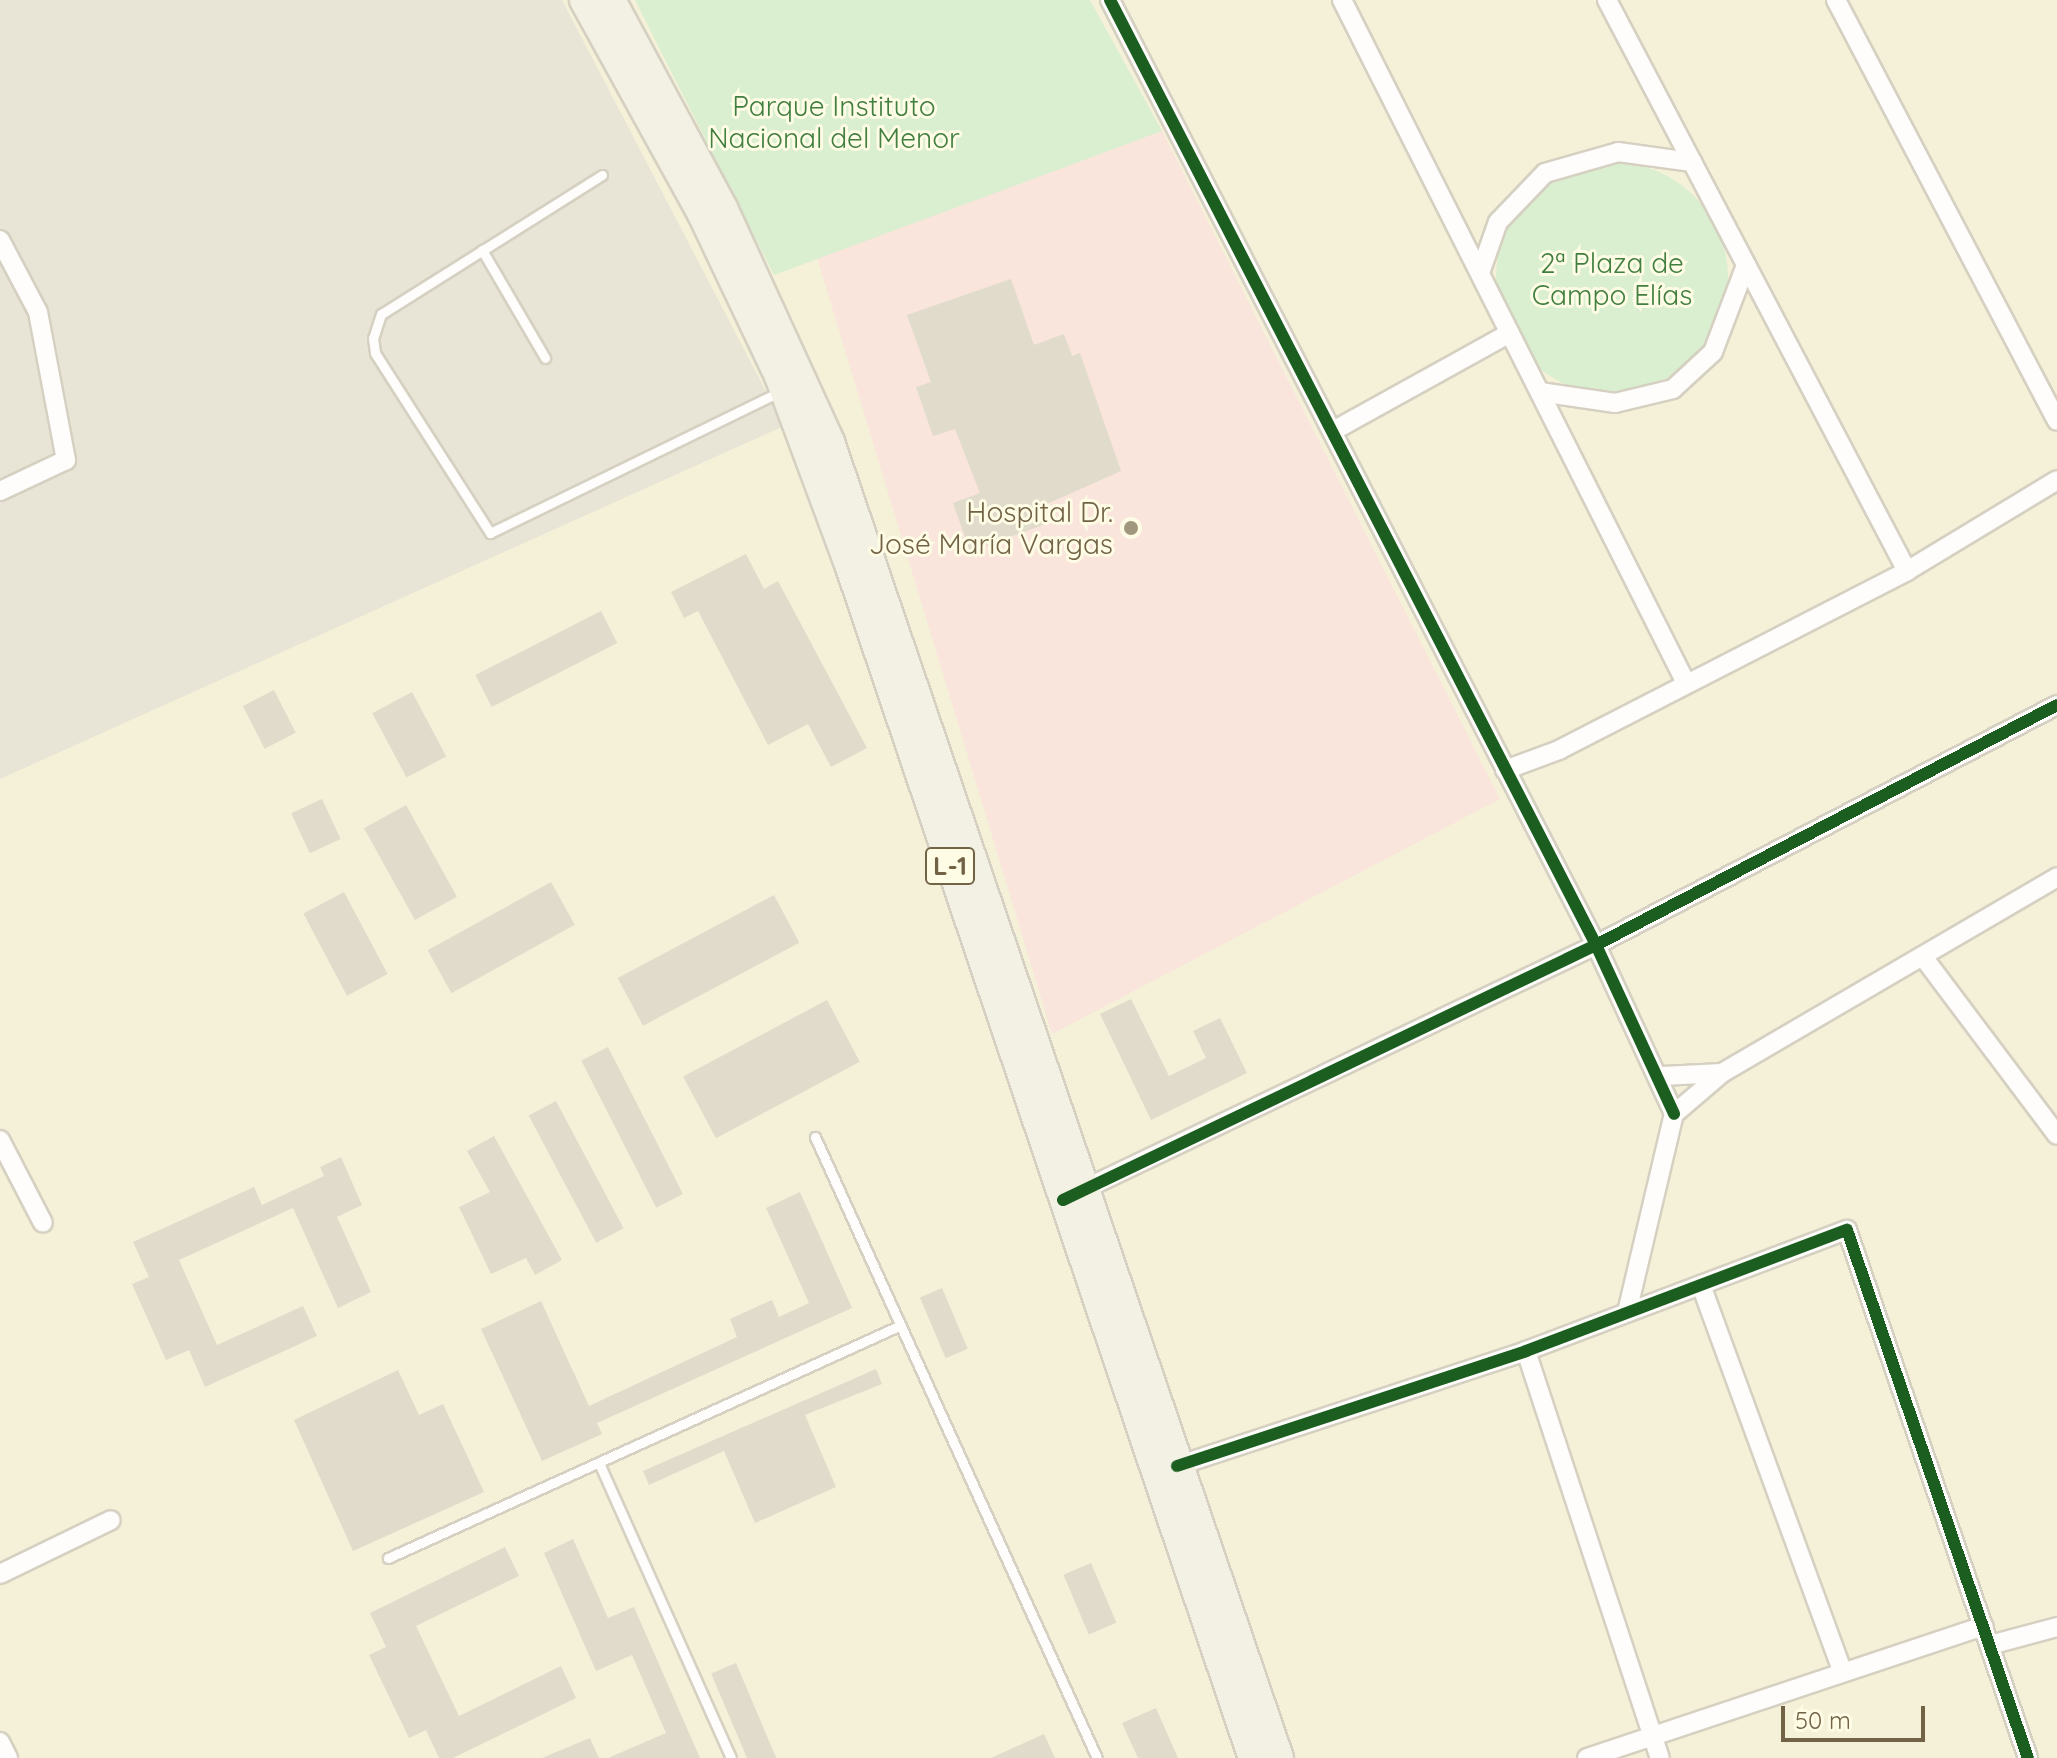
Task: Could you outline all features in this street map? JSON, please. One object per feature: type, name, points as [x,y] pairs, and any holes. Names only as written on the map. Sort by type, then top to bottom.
[{"type":"main road","name":"L-1","points":[[584,0],[702,214],[784,390],[1074,1194],[1177,1466],[1279,1758]]},
{"type":"main road","name":"L-1","points":[[611,0],[723,208],[830,442],[1253,1758]]},
{"type":"street","points":[[1110,0],[1662,1076],[1674,1114],[1628,1308]]},
{"type":"street","points":[[1342,0],[1686,683]]},
{"type":"street","points":[[1607,0],[1907,571]]},
{"type":"street","points":[[1836,0],[2057,421]]},
{"type":"street","points":[[1480,273],[1498,222],[1545,173],[1618,152],[1692,162]]},
{"type":"street","points":[[0,240],[38,312],[66,460],[0,491]]},
{"type":"street","points":[[1540,392],[1615,403],[1673,389],[1713,352],[1746,265]]},
{"type":"street","points":[[1333,431],[1510,333]]},
{"type":"street","points":[[1505,770],[1559,750],[1907,571],[2057,480]]},
{"type":"street","points":[[1074,1194],[1596,945],[2057,705]]},
{"type":"street","points":[[1674,1114],[1722,1073],[1924,958],[2057,877]]},
{"type":"street","points":[[1924,958],[2057,1135]]},
{"type":"street","points":[[1662,1076],[1722,1073]]},
{"type":"street","points":[[0,1140],[43,1223]]},
{"type":"street","points":[[1177,1466],[1526,1351],[1628,1308],[1701,1285],[1847,1230],[2028,1758]]},
{"type":"street","points":[[1701,1285],[1842,1671]]},
{"type":"street","points":[[1526,1351],[1660,1758]]},
{"type":"street","points":[[0,1574],[111,1520]]},
{"type":"street","points":[[1587,1758],[1984,1626]]},
{"type":"street","points":[[1990,1645],[2057,1627]]},
{"type":"street","points":[[0,1742],[8,1758]]},
{"type":"lane","points":[[602,175],[381,314],[373,338],[375,353],[490,533],[784,390]]},
{"type":"lane","points":[[482,250],[545,358]]},
{"type":"lane","points":[[815,1137],[1097,1758]]},
{"type":"lane","points":[[388,1558],[901,1325]]},
{"type":"lane","points":[[599,1463],[731,1758]]},
{"type":"shaded area","points":[[0,0],[2057,0],[2057,1758],[0,1758]]},
{"type":"shaded area","points":[[0,0],[562,0],[784,426],[0,779]]},
{"type":"shaded area","name":"Hospital Dr. José María Vargas","points":[[1162,131],[1500,799],[1052,1034],[817,258]]},
{"type":"green space","name":"Parque Instituto Nacional del Menor","points":[[635,0],[1090,0],[1162,131],[774,275]]},
{"type":"green space","name":"2ª Plaza de Campo Elías","points":[[1612,162],[1656,171],[1694,196],[1719,234],[1728,278],[1719,322],[1694,360],[1656,385],[1612,394],[1568,385],[1530,360],[1505,322],[1496,278],[1505,234],[1530,196],[1568,171]]},
{"type":"building","points":[[1011,279],[1034,345],[1064,334],[1072,356],[1080,353],[1121,471],[1040,507],[1046,524],[970,551],[953,503],[980,493],[955,429],[933,436],[916,387],[931,382],[907,315]]},
{"type":"building","points":[[746,554],[764,589],[778,581],[867,748],[831,767],[808,724],[768,745],[698,611],[684,618],[671,592]]},
{"type":"building","points":[[601,611],[617,643],[492,707],[475,675]]},
{"type":"building","points":[[274,690],[296,733],[265,749],[243,706]]},
{"type":"building","points":[[412,692],[446,756],[407,778],[372,713]]},
{"type":"building","points":[[322,799],[341,839],[310,853],[291,813]]},
{"type":"building","points":[[406,805],[457,897],[415,920],[364,828]]},
{"type":"building","points":[[551,882],[575,925],[451,993],[428,950]]},
{"type":"building","points":[[344,892],[388,974],[347,996],[303,914]]},
{"type":"building","points":[[774,895],[799,943],[643,1026],[618,978]]},
{"type":"building","points":[[1131,999],[1169,1076],[1206,1058],[1193,1031],[1220,1018],[1247,1073],[1151,1120],[1100,1014]]},
{"type":"building","points":[[827,1000],[860,1062],[716,1138],[683,1077]]},
{"type":"building","points":[[608,1047],[683,1194],[656,1208],[581,1061]]},
{"type":"building","points":[[556,1101],[624,1228],[596,1243],[529,1116]]},
{"type":"building","points":[[494,1136],[562,1260],[535,1275],[526,1258],[491,1274],[459,1207],[490,1192],[467,1151]]},
{"type":"building","points":[[341,1157],[362,1205],[337,1217],[371,1292],[338,1308],[293,1208],[179,1260],[217,1345],[303,1306],[317,1336],[205,1387],[189,1350],[166,1360],[132,1284],[149,1277],[133,1242],[254,1187],[262,1205],[324,1176],[320,1167]]},
{"type":"building","points":[[800,1192],[852,1308],[597,1423],[602,1434],[542,1461],[481,1329],[541,1301],[589,1406],[737,1337],[730,1319],[772,1300],[779,1317],[809,1303],[766,1208]]},
{"type":"building","points":[[942,1288],[968,1349],[946,1358],[920,1297]]},
{"type":"building","points":[[876,1369],[882,1384],[805,1415],[836,1487],[755,1523],[724,1451],[649,1485],[643,1471]]},
{"type":"building","points":[[398,1370],[419,1415],[443,1404],[484,1492],[353,1551],[294,1420]]},
{"type":"building","points":[[573,1539],[608,1618],[634,1607],[700,1758],[608,1758],[666,1733],[632,1655],[596,1671],[544,1553]]},
{"type":"building","points":[[505,1547],[519,1576],[416,1626],[459,1716],[561,1666],[576,1698],[453,1758],[439,1758],[426,1730],[409,1738],[369,1655],[386,1647],[370,1613]]},
{"type":"building","points":[[1091,1563],[1116,1623],[1089,1635],[1063,1575]]},
{"type":"building","points":[[736,1663],[776,1758],[747,1758],[711,1674]]},
{"type":"building","points":[[1156,1708],[1178,1758],[1138,1758],[1122,1723]]},
{"type":"building","points":[[1044,1734],[1055,1758],[991,1758]]},
{"type":"building","points":[[590,1738],[599,1758],[542,1758]]},
{"type":"cycle path","points":[[1110,0],[1596,945],[1674,1114]]},
{"type":"cycle path","points":[[1063,1200],[1596,945],[2057,705]]},
{"type":"cycle path","points":[[1177,1466],[1526,1351],[1847,1230],[2028,1758]]},
{"type":"place","name":"Hospital Dr. José María Vargas","points":[[1131,528]]}]
